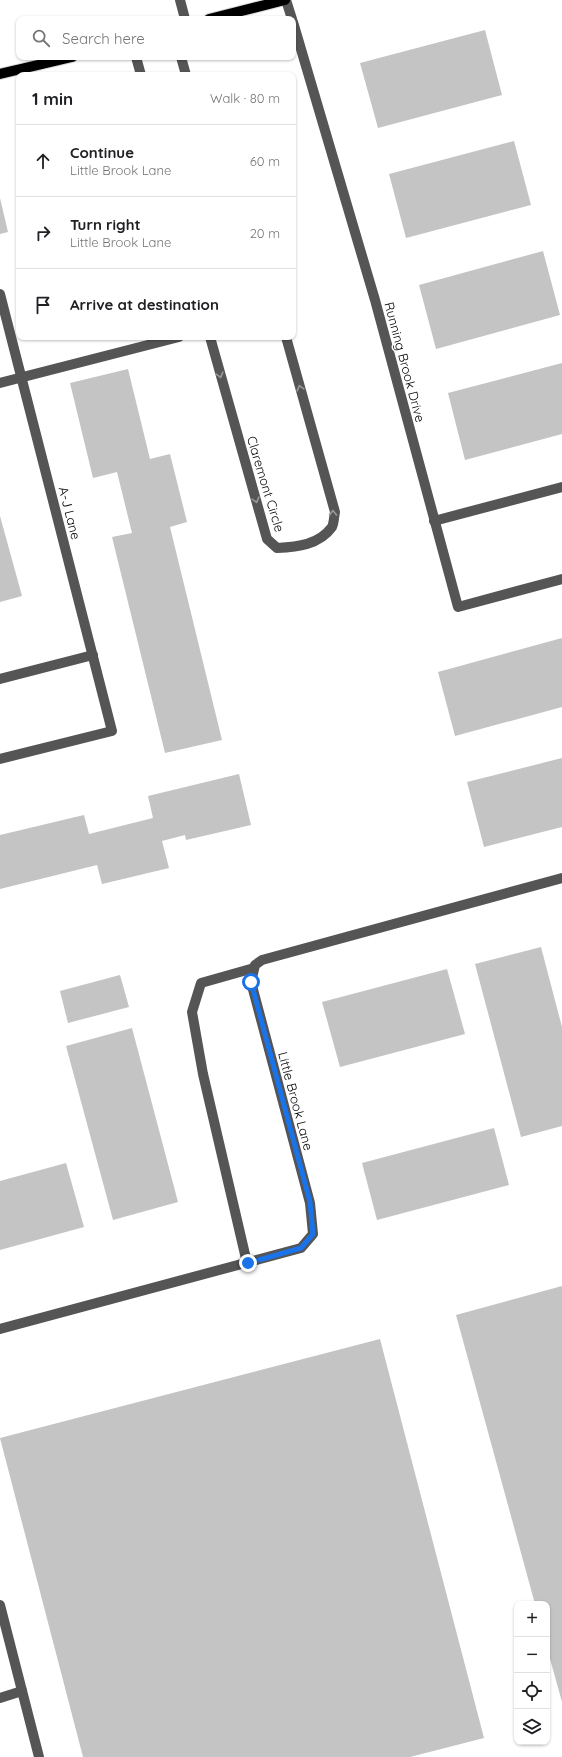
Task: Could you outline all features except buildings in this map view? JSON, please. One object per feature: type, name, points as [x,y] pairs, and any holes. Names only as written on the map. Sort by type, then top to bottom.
[{"type":"main road","points":[[221,16],[286,0]]},
{"type":"main road","points":[[0,74],[59,60]]},
{"type":"street","points":[[180,0],[184,16]]},
{"type":"street","points":[[286,0],[291,16]]},
{"type":"street","name":"Running Brook Drive","points":[[296,32],[375,300],[458,607],[562,579]]},
{"type":"street","points":[[137,60],[140,72]]},
{"type":"street","points":[[182,60],[185,72]]},
{"type":"street","name":"A-J Lane","points":[[0,294],[112,731],[0,760]]},
{"type":"street","points":[[0,383],[167,340]]},
{"type":"street","name":"Claremont Circle","points":[[211,340],[267,539],[277,548],[297,547],[319,540],[332,526],[335,512],[287,340]]},
{"type":"street","points":[[434,521],[562,487]]},
{"type":"street","points":[[0,679],[93,655]]},
{"type":"street","points":[[248,1263],[203,1074],[192,1012],[201,983],[254,968],[255,965],[262,960],[562,878]]},
{"type":"street","name":"Little Brook Lane","points":[[0,1329],[301,1248],[313,1234],[310,1202],[251,982],[254,968]]},
{"type":"street","points":[[0,1605],[39,1757]]},
{"type":"street","points":[[0,1698],[22,1691]]},
{"type":"route","points":[[248,1263],[301,1248],[313,1234],[310,1202],[251,982]]}]
